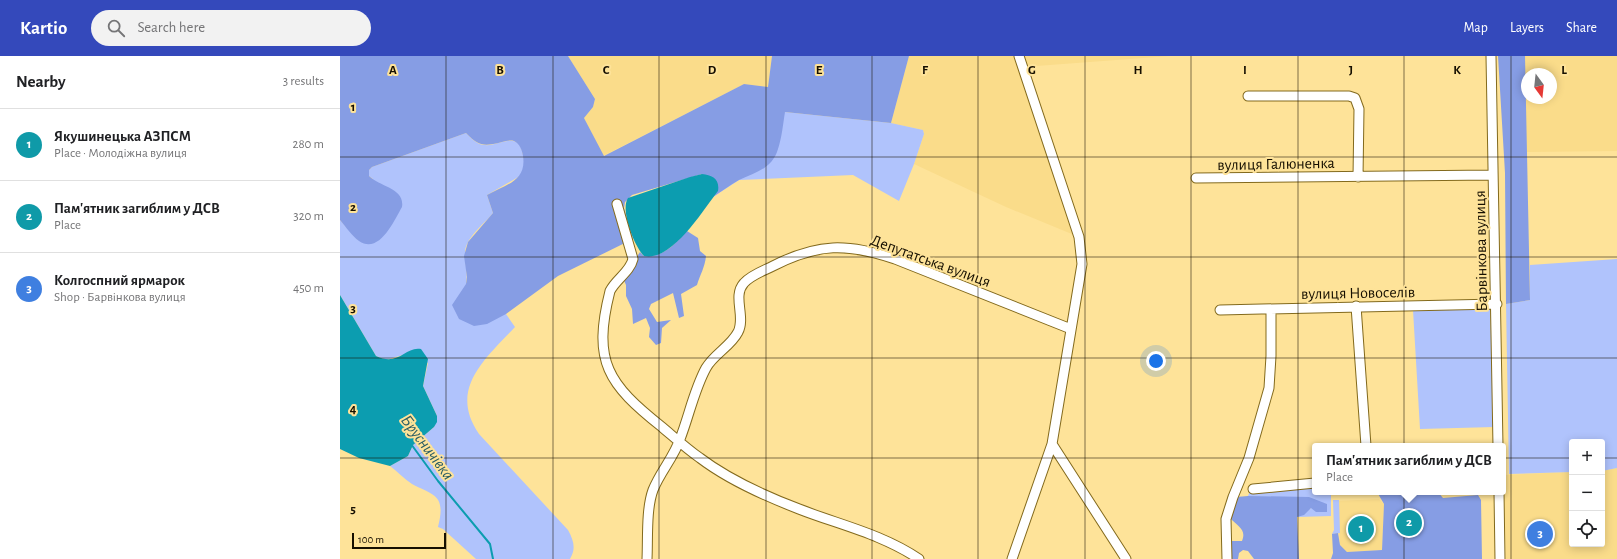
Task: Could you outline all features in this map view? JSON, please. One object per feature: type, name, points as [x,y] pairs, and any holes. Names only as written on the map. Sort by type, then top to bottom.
[{"type":"street","points":[[1012,559],[1052,444],[1082,264],[1081,246],[1019,56]]},
{"type":"street","name":"Барвінкова вулиця","points":[[1491,56],[1497,304],[1498,443]]},
{"type":"street","name":"вулиця Галюненка","points":[[1248,96],[1349,96],[1355,98],[1359,109],[1358,177]]},
{"type":"street","name":"вулиця Галюненка","points":[[1196,178],[1493,175]]},
{"type":"street","points":[[617,204],[633,259],[629,269],[613,284],[610,291],[602,339],[604,357],[613,380],[624,395],[707,464],[763,494],[800,510],[878,537],[919,559]]},
{"type":"street","name":"Депутатська вулиця","points":[[647,559],[652,494],[680,441],[705,370],[713,358],[734,338],[739,330],[739,295],[741,286],[751,277],[804,252],[829,248],[855,249],[878,254],[1071,329]]},
{"type":"street","name":"вулиця Новоселів","points":[[1220,310],[1497,304]]},
{"type":"street","points":[[1356,306],[1366,443]]},
{"type":"street","points":[[1227,559],[1226,519],[1251,454],[1268,394],[1271,366],[1271,309]]},
{"type":"street","points":[[1052,444],[1126,559]]},
{"type":"street","points":[[1253,488],[1312,483]]},
{"type":"street","points":[[1499,495],[1500,559]]},
{"type":"shaded area","points":[[340,56],[568,56],[595,99],[593,107],[584,118],[604,156],[744,84],[768,87],[772,56],[909,56],[891,123],[785,112],[778,149],[772,161],[763,169],[739,180],[713,197],[718,190],[702,174],[632,195],[625,202],[624,208],[633,239],[558,276],[506,314],[487,324],[474,326],[459,319],[452,305],[466,284],[467,277],[464,256],[468,242],[493,213],[487,195],[513,181],[522,171],[523,156],[520,147],[514,141],[506,141],[490,145],[478,143],[466,133],[372,167],[369,170],[369,176],[396,192],[402,201],[402,207],[390,228],[379,240],[373,244],[366,244],[359,241],[351,234],[340,220]]},
{"type":"shaded area","points":[[568,56],[772,56],[768,87],[744,84],[603,156],[584,118],[593,107],[595,99]]},
{"type":"shaded area","points":[[909,56],[1170,56],[1023,67],[1079,237],[1006,207],[914,164],[924,134],[923,130],[891,123]]},
{"type":"shaded area","points":[[1498,56],[1525,56],[1525,68],[1521,68],[1521,104],[1526,104],[1530,300],[1506,304],[1505,173]]},
{"type":"shaded area","points":[[1525,56],[1617,56],[1617,151],[1526,152],[1526,104],[1557,104],[1557,68],[1525,68]]},
{"type":"shaded area","points":[[785,112],[891,123],[923,130],[924,134],[914,164],[899,201],[853,175],[739,180],[713,197],[715,190]]},
{"type":"shaded area","points":[[466,133],[476,142],[484,145],[513,141],[521,147],[524,158],[524,168],[520,176],[487,195],[493,213],[471,237],[466,248],[466,283],[504,307],[506,314],[515,327],[492,351],[474,376],[469,389],[467,403],[470,418],[479,434],[568,530],[574,545],[570,559],[476,559],[443,529],[438,527],[441,508],[437,498],[409,482],[390,466],[408,456],[413,445],[434,427],[437,416],[423,386],[428,363],[406,354],[386,360],[376,356],[340,295],[340,220],[358,240],[373,179],[369,176],[369,170],[372,167]]},
{"type":"shaded area","points":[[702,174],[709,175],[714,178],[718,183],[718,191],[686,233],[676,243],[655,256],[644,256],[636,244],[629,228],[626,211],[628,198]]},
{"type":"shaded area","points":[[687,231],[698,238],[700,251],[706,256],[705,264],[697,285],[681,294],[684,316],[679,318],[673,293],[651,304],[649,309],[657,322],[671,320],[662,328],[661,343],[656,345],[649,337],[650,328],[646,318],[633,324],[632,309],[626,296],[626,285],[623,278],[640,252],[644,256],[651,256],[663,252],[673,245]]},
{"type":"shaded area","points":[[1617,259],[1617,468],[1605,470],[1605,439],[1569,439],[1569,472],[1509,474],[1506,304],[1530,300],[1530,265]]},
{"type":"shaded area","points":[[340,295],[376,356],[384,359],[390,359],[396,358],[410,350],[421,349],[428,359],[423,386],[437,416],[437,422],[434,427],[413,445],[408,456],[390,466],[359,458],[340,449]]},
{"type":"shaded area","points":[[1490,307],[1494,427],[1420,429],[1413,310]]},
{"type":"shaded area","points":[[1617,468],[1617,559],[1506,559],[1504,495],[1506,495],[1506,475],[1569,472],[1569,547],[1605,547],[1605,470]]},
{"type":"shaded area","points":[[1312,487],[1312,495],[1331,495],[1331,516],[1297,517],[1311,508],[1327,504],[1248,496],[1250,491]]},
{"type":"shaded area","points":[[1379,495],[1440,495],[1443,498],[1478,495],[1481,500],[1482,559],[1331,559],[1333,553],[1332,534],[1338,533],[1340,545],[1347,552],[1382,550],[1384,504]]},
{"type":"shaded area","points":[[1236,497],[1309,497],[1327,504],[1327,512],[1316,512],[1311,508],[1304,515],[1297,517],[1299,559],[1254,559],[1248,551],[1243,550],[1239,553],[1238,559],[1230,559],[1230,541],[1242,541],[1243,537],[1243,533],[1240,528],[1230,518]]},
{"type":"shaded area","points":[[1379,499],[1384,504],[1382,550],[1347,552],[1340,545],[1337,501]]},
{"type":"shaded area","points":[[1333,500],[1339,500],[1340,533],[1332,534],[1334,530]]},
{"type":"waterway","name":"Брусничівка","points":[[411,444],[438,481],[490,544],[493,559]]},
{"type":"place","name":"Пам'ятник загиблим у ДСВ","points":[[1409,523]]},
{"type":"place","name":"Якушинецька АЗПСМ","points":[[1361,529]]},
{"type":"place","name":"Колгоспний ярмарок","points":[[1540,534]]}]
